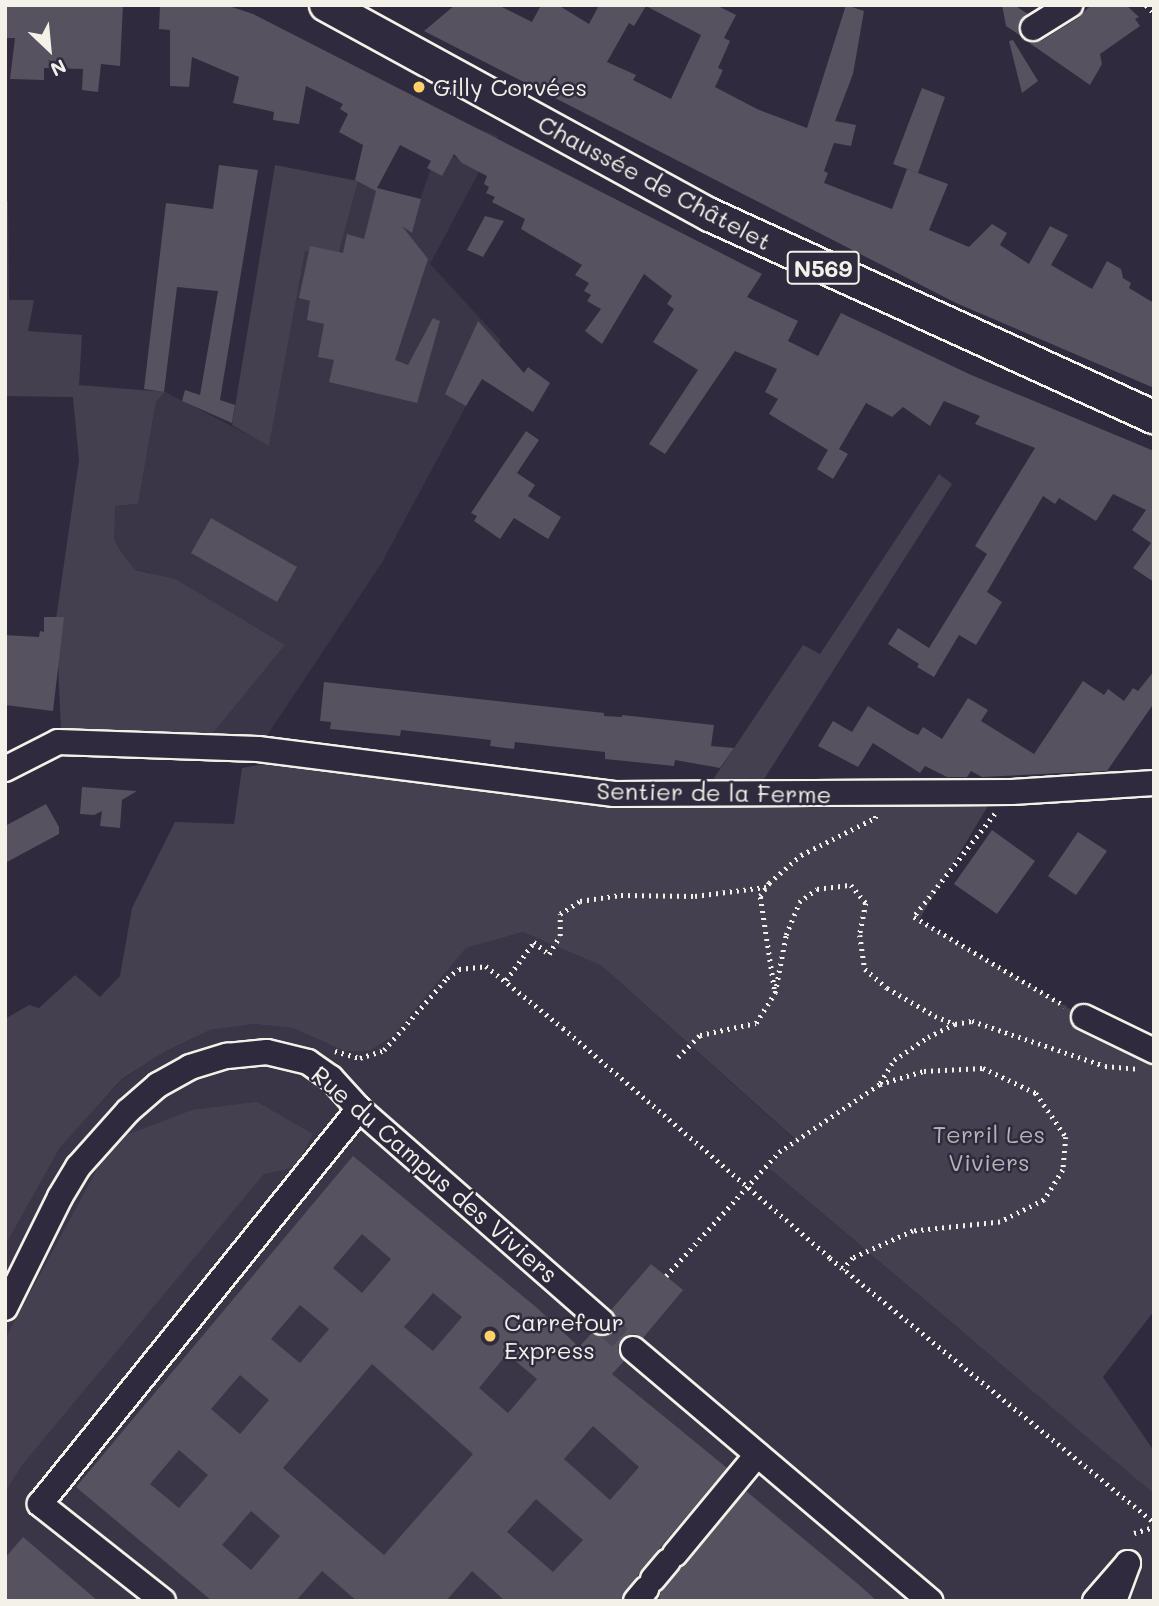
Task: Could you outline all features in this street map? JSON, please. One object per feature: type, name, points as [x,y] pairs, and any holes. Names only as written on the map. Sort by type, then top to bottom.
[{"type":"main road","name":"Chaussée de Châtelet","points":[[340,9],[709,215],[1154,417]]},
{"type":"street","points":[[1033,28],[1070,5]]},
{"type":"street","name":"Sentier de la Ferme","points":[[5,769],[58,742],[258,749],[614,794],[1012,792],[1154,783]]},
{"type":"street","points":[[1084,1017],[1148,1060]]},
{"type":"street","name":"Rue du Campus des Viviers","points":[[5,1308],[60,1197],[78,1167],[128,1111],[158,1085],[190,1067],[227,1056],[267,1052],[308,1062],[331,1078],[359,1109],[602,1322]]},
{"type":"street","points":[[163,1601],[40,1504],[359,1109]]},
{"type":"street","points":[[633,1349],[930,1601]]},
{"type":"street","points":[[656,1577],[757,1455]]},
{"type":"street","points":[[1095,1601],[1128,1563],[1114,1601]]},
{"type":"path","points":[[1146,5],[1154,13]]},
{"type":"path","points":[[775,993],[760,896],[766,887],[801,855],[875,818],[882,792]]},
{"type":"path","points":[[1012,792],[914,917],[1084,1017]]},
{"type":"path","points":[[678,1057],[699,1035],[756,1023],[775,993],[786,935],[799,902],[817,889],[851,885],[866,903],[860,935],[865,969],[887,988],[935,1016],[955,1024]]},
{"type":"path","points":[[506,980],[534,942],[549,954],[560,936],[560,914],[580,901],[621,895],[695,896],[766,887]]},
{"type":"path","points":[[360,1058],[384,1050],[459,969],[486,966],[506,980],[843,1269],[1154,1524],[1134,1533]]},
{"type":"path","points":[[880,1084],[894,1060],[955,1024],[972,1021],[1105,1066],[1148,1060]]},
{"type":"path","points":[[666,1276],[747,1188],[752,1178],[779,1152],[880,1084],[924,1071],[983,1069],[1036,1093],[1066,1138],[1063,1170],[1044,1200],[1000,1222],[913,1231],[853,1258],[843,1269]]},
{"type":"path","points":[[773,1148],[779,1152]]},
{"type":"shaded area","points":[[476,128],[498,136],[430,264],[501,341],[381,564],[258,749],[208,739],[285,645],[149,572],[135,570],[114,539],[115,506],[138,504],[156,402],[165,392],[269,445],[305,250],[339,252],[358,181],[418,205],[438,148],[459,159]]},
{"type":"shaded area","points":[[523,932],[602,966],[795,1140],[770,1169],[1154,1494],[1154,1601],[5,1601],[5,1246],[59,1147],[123,1079],[164,1052],[210,1030],[254,1024],[293,1028],[344,1051],[393,1036],[466,948]]},
{"type":"green space","points":[[275,165],[358,181],[339,252],[305,251],[269,446],[232,425]]},
{"type":"green space","points":[[5,201],[8,201],[9,300],[34,300],[28,331],[82,335],[79,385],[165,392],[156,402],[138,504],[115,506],[114,539],[121,552],[135,570],[175,579],[285,645],[208,739],[61,730],[56,619],[79,460],[73,397],[5,396]]},
{"type":"green space","points":[[939,474],[952,484],[759,787],[708,787],[803,645],[820,654]]},
{"type":"green space","name":"Terril Les Viviers","points":[[271,763],[629,803],[991,801],[919,920],[1084,1017],[1154,1053],[1154,1311],[1103,1377],[1154,1451],[1154,1494],[769,1168],[795,1139],[602,966],[523,932],[466,948],[393,1036],[369,1051],[344,1051],[293,1028],[254,1024],[210,1030],[164,1052],[122,1079],[60,1147],[5,1246],[5,1019],[29,1005],[39,1008],[75,975],[100,997],[120,976],[132,908],[175,822],[234,824],[242,768]]},
{"type":"green space","points":[[257,1102],[313,1134],[296,1167],[264,1174],[22,1465],[5,1492],[5,1339],[94,1175],[108,1142],[192,1110]]},
{"type":"building","points":[[5,5],[123,5],[120,66],[101,64],[98,92],[82,90],[83,69],[44,68],[44,80],[10,79],[15,38],[5,38]]},
{"type":"building","points":[[160,5],[226,5],[253,14],[762,274],[747,297],[798,321],[788,341],[818,356],[841,313],[969,374],[1154,451],[1154,582],[1133,568],[1151,543],[1132,530],[1146,510],[1113,494],[1096,521],[1059,498],[1055,504],[1043,496],[987,592],[1002,602],[976,645],[959,635],[934,677],[917,667],[919,664],[888,644],[898,628],[929,648],[987,554],[975,546],[1035,448],[975,424],[980,416],[944,401],[930,426],[903,407],[892,417],[866,403],[839,449],[848,454],[833,479],[817,469],[828,450],[769,414],[778,399],[765,392],[777,369],[735,351],[665,454],[649,444],[698,370],[653,342],[674,309],[667,304],[672,296],[644,274],[602,344],[585,331],[601,309],[587,301],[591,295],[584,291],[589,283],[575,275],[582,265],[521,229],[525,219],[492,202],[495,197],[486,193],[489,187],[484,184],[487,176],[462,163],[454,154],[442,176],[427,168],[431,161],[400,145],[377,188],[421,199],[412,233],[402,226],[428,259],[395,360],[408,365],[433,318],[440,321],[417,403],[329,382],[334,360],[318,357],[324,324],[307,320],[310,301],[299,298],[310,246],[343,253],[347,234],[364,239],[376,191],[355,180],[363,145],[339,132],[348,114],[340,109],[343,104],[306,86],[299,124],[273,120],[274,112],[233,103],[239,77],[192,57],[189,87],[170,86],[170,30],[159,29]]},
{"type":"building","points":[[455,5],[498,5],[532,22],[541,5],[558,5],[589,24],[598,7],[595,5],[716,5],[736,15],[724,38],[730,41],[718,68],[723,70],[715,87],[757,109],[807,128],[846,5],[864,11],[853,74],[835,121],[856,125],[851,146],[834,143],[824,171],[828,173],[824,183],[892,209],[907,169],[948,184],[929,230],[969,247],[992,224],[1007,233],[1000,245],[1029,264],[1050,226],[1068,235],[1051,265],[1092,289],[1107,261],[1121,269],[1123,278],[1131,283],[1129,288],[1154,303],[1154,388],[956,303],[424,31]],"holes":[[[646,6],[701,35],[671,99],[633,80],[636,75],[607,62],[629,23],[634,26]]]},
{"type":"building","points":[[1002,5],[1014,5],[1028,14],[1020,22],[1021,36],[1006,26]]},
{"type":"building","points":[[1091,5],[1126,5],[1139,17],[1135,19],[1140,26],[1100,54],[1102,64],[1090,85],[1028,42],[1041,41],[1078,18]]},
{"type":"building","points":[[1013,40],[1038,81],[1022,93],[1009,41]]},
{"type":"building","points":[[922,88],[945,97],[918,173],[893,164]]},
{"type":"building","points":[[219,165],[258,170],[220,400],[235,405],[232,423],[182,401],[185,390],[200,395],[218,291],[177,287],[164,392],[144,389],[166,203],[213,209]]},
{"type":"building","points":[[485,216],[504,221],[483,257],[467,250]]},
{"type":"building","points":[[478,321],[524,373],[528,367],[550,383],[533,412],[482,379],[466,406],[445,394]]},
{"type":"building","points":[[526,431],[539,440],[517,473],[535,485],[528,496],[561,517],[548,539],[514,518],[500,539],[474,521],[477,516],[471,513]]},
{"type":"building","points":[[211,518],[297,567],[277,602],[191,553]]},
{"type":"building","points":[[44,617],[64,617],[53,711],[5,705],[5,635],[39,637],[40,631],[44,632]]},
{"type":"building","points":[[1154,671],[1154,703],[1107,771],[982,777],[971,771],[967,777],[947,777],[925,766],[920,773],[873,743],[858,767],[818,746],[833,721],[852,732],[868,706],[909,731],[918,735],[923,727],[942,739],[968,698],[988,710],[981,721],[1034,754],[1083,681],[1104,695],[1108,689],[1124,701],[1133,688],[1138,691]]},
{"type":"building","points":[[324,682],[604,713],[604,716],[622,715],[714,725],[711,746],[734,748],[720,768],[675,760],[674,766],[605,759],[605,752],[515,742],[514,749],[490,746],[491,740],[401,730],[400,736],[330,729],[331,722],[320,721]]},
{"type":"building","points":[[82,787],[137,791],[122,800],[120,828],[100,826],[102,811],[94,815],[80,814]]},
{"type":"building","points":[[46,804],[59,827],[59,834],[5,863],[5,826]]},
{"type":"building","points":[[992,830],[1035,861],[997,914],[954,884]]},
{"type":"building","points":[[1078,832],[1107,851],[1076,895],[1048,876]]},
{"type":"building","points":[[353,1156],[536,1307],[579,1347],[592,1333],[606,1336],[614,1331],[616,1318],[611,1310],[651,1264],[683,1290],[643,1338],[635,1334],[622,1339],[618,1347],[624,1361],[612,1374],[727,1468],[642,1569],[621,1601],[505,1601],[472,1571],[446,1601],[357,1601],[322,1571],[296,1601],[212,1601],[76,1487]],"holes":[[[362,1234],[391,1259],[362,1293],[333,1268]],[[433,1293],[462,1317],[433,1351],[404,1327]],[[300,1305],[329,1329],[300,1363],[271,1339]],[[507,1354],[537,1379],[508,1413],[479,1388]],[[372,1364],[473,1454],[384,1555],[283,1468]],[[240,1375],[269,1400],[240,1434],[211,1409]],[[593,1426],[639,1467],[610,1500],[564,1459]],[[179,1450],[208,1475],[179,1508],[150,1484]],[[536,1499],[583,1540],[553,1572],[507,1532]],[[251,1511],[280,1536],[251,1570],[222,1545]]]},
{"type":"building","points":[[746,1491],[877,1601],[659,1601],[661,1591]]},
{"type":"building","points":[[23,1537],[98,1601],[5,1601],[5,1558]]},
{"type":"tunnel","points":[[602,1322],[633,1349]]},
{"type":"place","name":"Gilly Corvées","points":[[419,87]]},
{"type":"place","name":"Carrefour Express","points":[[490,1336]]}]
